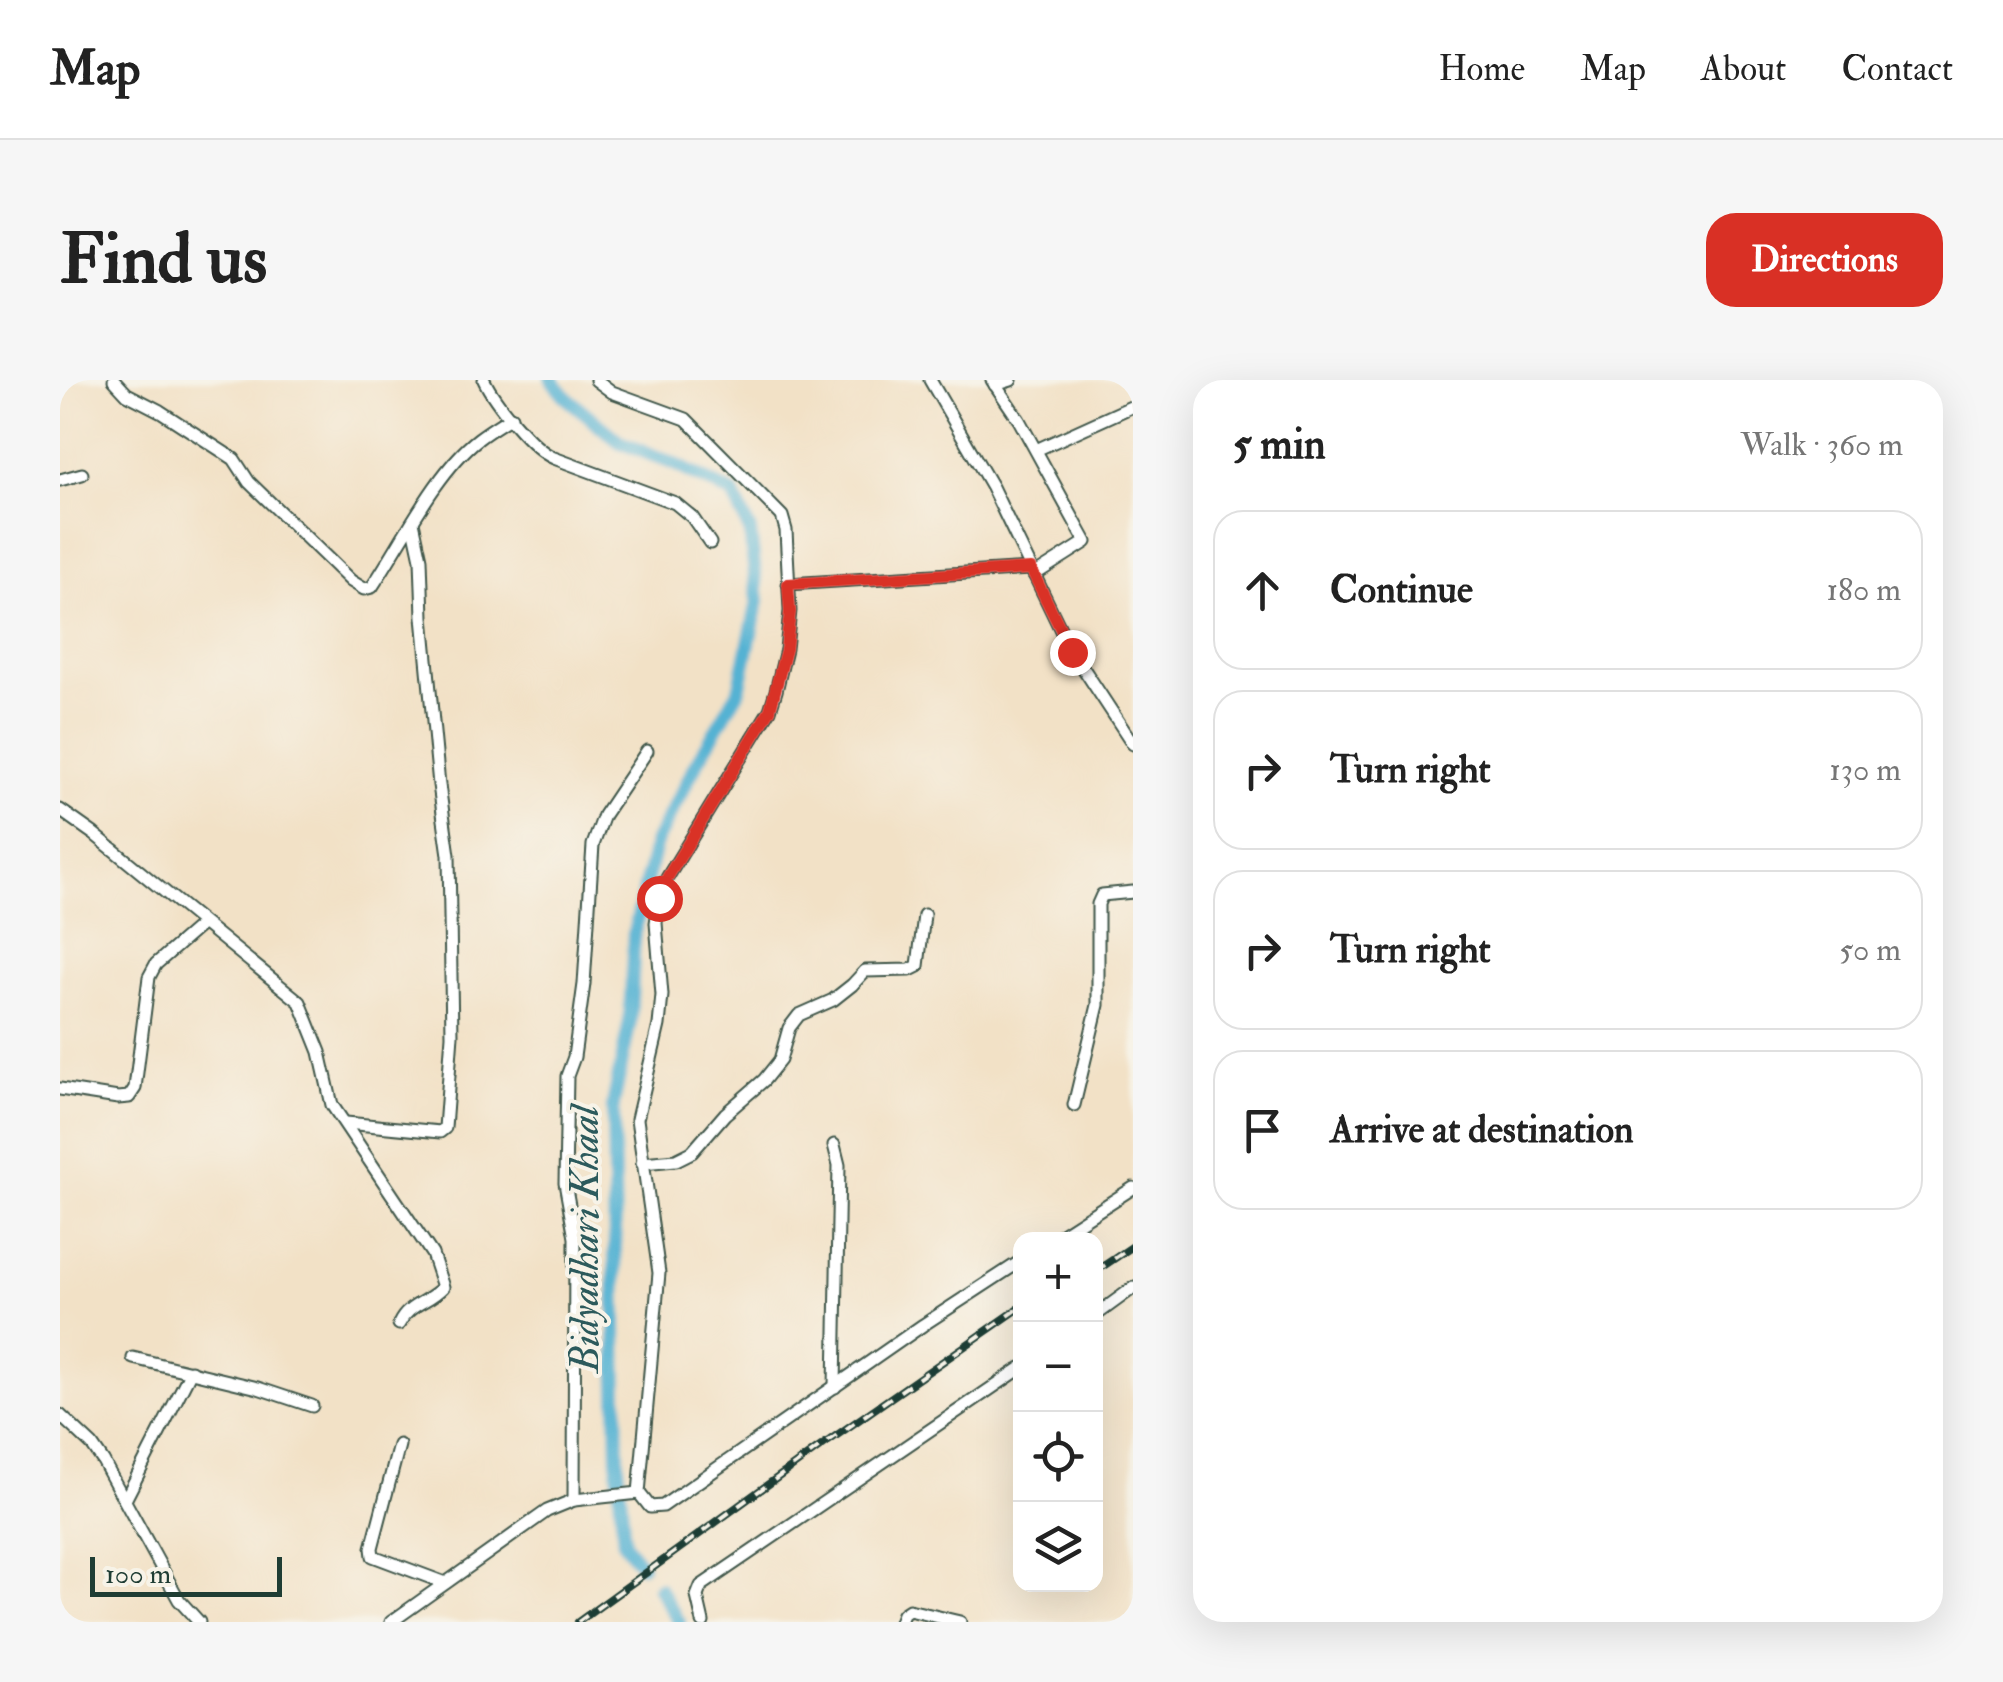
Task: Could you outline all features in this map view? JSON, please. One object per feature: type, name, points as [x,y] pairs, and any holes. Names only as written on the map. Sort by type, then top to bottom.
[{"type":"street","points":[[114,380],[128,394],[234,459],[249,482],[360,588],[368,589],[433,490],[461,456],[476,440],[511,417]]},
{"type":"street","points":[[484,380],[538,450],[675,503],[692,517],[710,543]]},
{"type":"street","points":[[596,380],[612,392],[686,419],[782,516],[790,612],[786,649],[770,710],[661,890],[656,923],[662,996],[659,1025],[637,1119],[659,1273],[639,1493],[650,1507],[662,1506],[1013,1267]]},
{"type":"street","points":[[930,380],[992,487],[1068,645],[1133,744]]},
{"type":"street","points":[[788,584],[1033,572],[1086,542],[1019,420],[993,382],[1011,380]]},
{"type":"street","points":[[1036,450],[1133,406]]},
{"type":"street","points":[[60,480],[82,474]]},
{"type":"street","points":[[346,1124],[440,1132],[445,1128],[452,1035],[449,855],[423,617],[421,560],[413,522]]},
{"type":"street","points":[[574,1500],[575,1238],[564,1183],[568,1076],[584,984],[592,845],[604,815],[647,751]]},
{"type":"street","points":[[60,810],[300,1002],[320,1052],[332,1105],[432,1254],[442,1287],[434,1296],[410,1307],[399,1324]]},
{"type":"street","points":[[1074,1105],[1098,1005],[1098,904],[1102,895],[1133,892]]},
{"type":"street","points":[[642,1163],[676,1160],[692,1152],[724,1114],[764,1080],[780,1060],[789,1028],[799,1015],[833,1000],[866,971],[910,970],[918,966],[924,916]]},
{"type":"street","points":[[60,1089],[118,1098],[129,1096],[136,1088],[149,977],[156,964],[202,924]]},
{"type":"street","points":[[834,1145],[839,1164],[835,1386]]},
{"type":"street","points":[[1066,1232],[1133,1188]]},
{"type":"street","points":[[1103,1310],[1133,1288]]},
{"type":"street","points":[[134,1358],[258,1388],[312,1406]]},
{"type":"street","points":[[125,1500],[191,1372]]},
{"type":"street","points":[[703,1622],[697,1602],[701,1586],[1013,1373]]},
{"type":"street","points":[[60,1416],[92,1445],[180,1600],[199,1622]]},
{"type":"street","points":[[399,1445],[373,1556],[445,1583]]},
{"type":"street","points":[[390,1622],[547,1511],[574,1500],[639,1493]]},
{"type":"street","points":[[900,1622],[903,1614],[911,1610],[960,1622]]},
{"type":"waterway","name":"Bidyadhari Khaal","points":[[552,380],[567,398],[620,442],[733,494],[750,531],[758,601],[739,690],[656,841],[634,933],[630,1021],[613,1105],[618,1466],[624,1543],[641,1565]]},
{"type":"waterway","name":"Bidyadhari Khaal","points":[[659,1588],[679,1622]]},
{"type":"railway","points":[[1103,1266],[1133,1246]]},
{"type":"railway","points":[[578,1622],[1013,1313]]},
{"type":"route","points":[[659,898],[667,878],[770,710],[786,649],[788,584],[1031,569],[1072,652]]}]
